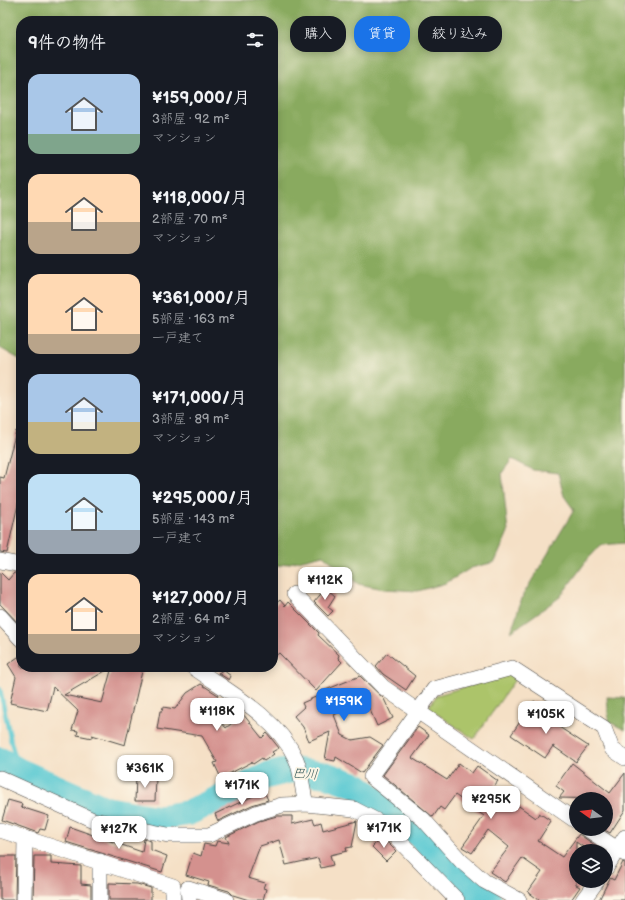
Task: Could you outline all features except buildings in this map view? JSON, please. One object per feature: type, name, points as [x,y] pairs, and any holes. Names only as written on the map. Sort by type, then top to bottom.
[{"type":"street","points":[[0,561],[16,564]]},
{"type":"street","points":[[294,594],[384,686],[569,816]]},
{"type":"street","points":[[0,616],[16,634]]},
{"type":"street","points":[[519,900],[484,881],[461,861],[423,818],[371,777],[434,689],[512,668],[604,728],[612,749],[625,758]]},
{"type":"street","points":[[200,672],[276,728],[286,740],[297,761],[306,804]]},
{"type":"street","points":[[0,778],[93,820],[168,835],[209,835],[256,812],[282,805],[306,804],[354,809],[383,824],[457,900]]},
{"type":"street","points":[[0,830],[173,886],[173,900]]},
{"type":"street","points":[[598,836],[622,852]]},
{"type":"street","points":[[613,861],[622,852],[625,837]]},
{"type":"street","points":[[24,900],[25,838]]},
{"type":"street","points":[[100,862],[100,900]]},
{"type":"street","points":[[188,900],[188,888],[226,900]]},
{"type":"street","points":[[583,900],[592,888]]},
{"type":"green space","points":[[0,0],[625,0],[625,543],[601,545],[587,560],[560,597],[511,632],[523,595],[574,510],[564,496],[558,473],[533,470],[512,459],[502,473],[508,532],[495,562],[471,568],[446,583],[418,591],[384,589],[358,584],[323,555],[278,566],[278,16],[16,16],[16,357],[0,348]]},
{"type":"green space","points":[[509,674],[516,678],[474,739],[428,708],[437,695]]},
{"type":"green space","points":[[607,697],[625,698],[625,730],[609,722]]},
{"type":"waterway","points":[[0,689],[11,742],[19,771]]},
{"type":"waterway","name":"巴川","points":[[0,760],[19,771],[106,809],[156,818],[188,813],[266,776],[291,770],[327,775],[358,786],[413,829],[468,887],[489,900]]}]
